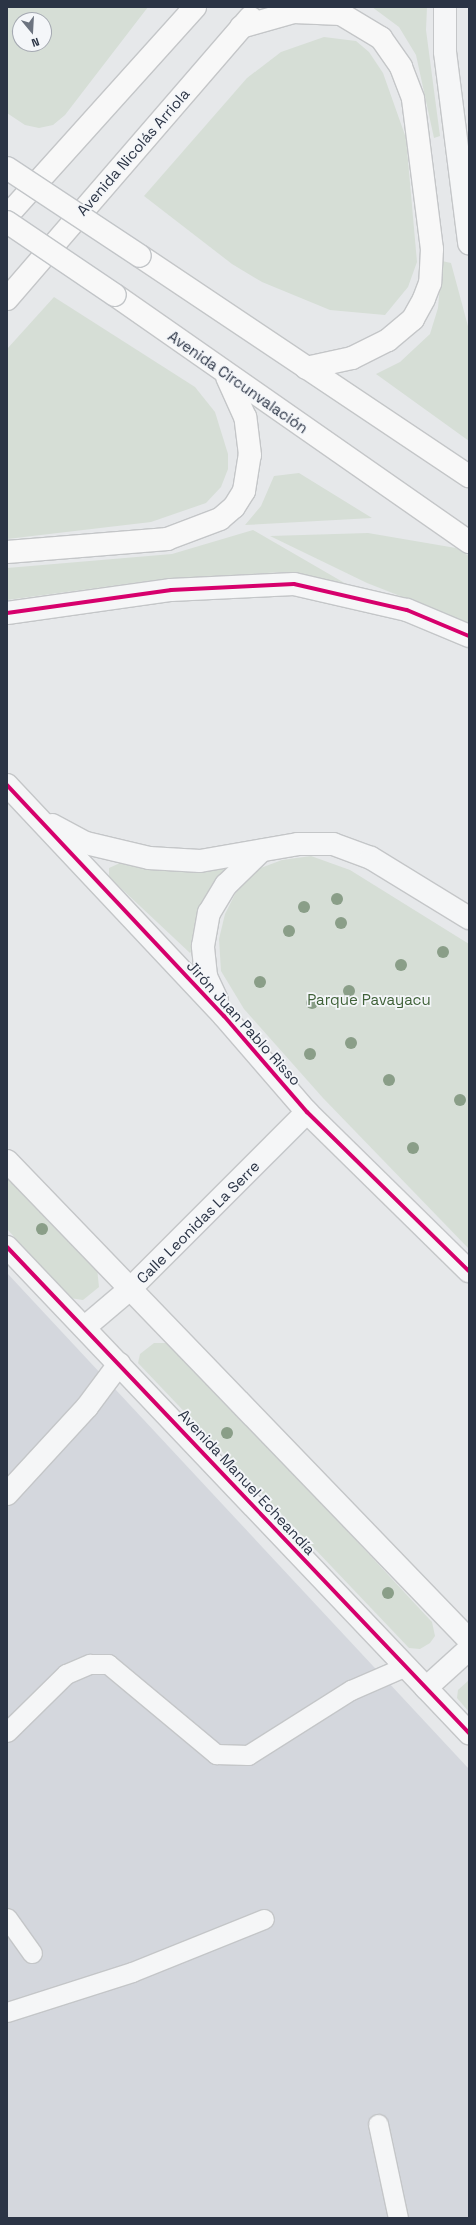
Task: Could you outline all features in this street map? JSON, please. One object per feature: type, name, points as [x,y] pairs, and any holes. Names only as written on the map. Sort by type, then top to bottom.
[{"type":"main road","name":"Avenida Nicolás Arriola","points":[[7,299],[240,27],[260,7]]},
{"type":"main road","points":[[7,216],[191,9]]},
{"type":"main road","points":[[240,27],[294,12],[341,14],[381,38],[401,67],[413,99],[432,249],[430,283],[413,318],[388,340],[352,358],[306,368]]},
{"type":"main road","points":[[7,168],[469,476]]},
{"type":"main road","name":"Avenida Circunvalación","points":[[7,222],[115,295],[225,374],[469,542]]},
{"type":"main road","points":[[7,552],[167,539],[220,519],[234,507],[244,491],[250,455],[245,417],[225,374]]},
{"type":"street","points":[[444,7],[445,52],[469,243]]},
{"type":"street","points":[[7,613],[171,590],[294,584],[407,610],[469,636]]},
{"type":"street","name":"Jirón Juan Pablo Risso","points":[[7,785],[224,1016],[307,1112],[469,1271]]},
{"type":"street","points":[[36,817],[86,843],[149,858],[200,861],[298,844],[333,844],[371,858],[469,918]]},
{"type":"street","points":[[224,1016],[206,976],[203,946],[209,913],[226,884],[261,851]]},
{"type":"street","name":"Calle Leonidas La Serre","points":[[84,1327],[131,1288],[307,1112]]},
{"type":"street","points":[[7,1161],[469,1640]]},
{"type":"street","name":"Avenida Manuel Echeandía","points":[[7,1247],[469,1734]]},
{"type":"street","points":[[7,1494],[87,1407],[119,1364]]},
{"type":"street","points":[[426,1688],[469,1649]]},
{"type":"lane","points":[[7,1732],[66,1674],[90,1664],[108,1664],[216,1754],[248,1755],[351,1690],[404,1666]]},
{"type":"lane","points":[[7,1918],[32,1953]]},
{"type":"lane","points":[[7,2012],[132,1972],[264,1920]]},
{"type":"lane","points":[[378,2124],[398,2218]]},
{"type":"shaded area","points":[[7,1273],[469,1769],[469,2218],[7,2218]]},
{"type":"green space","points":[[7,7],[148,7],[65,115],[53,125],[39,128],[25,125],[7,113]]},
{"type":"green space","points":[[372,7],[427,7],[426,30],[440,136],[434,138],[416,55],[399,27]]},
{"type":"green space","points":[[324,37],[356,41],[369,52],[383,73],[406,138],[417,262],[408,287],[385,315],[330,310],[262,282],[232,264],[144,196],[247,78],[281,52]]},
{"type":"green space","points":[[442,261],[451,263],[469,330],[469,441],[376,374],[400,362],[430,334],[438,308]]},
{"type":"green space","points":[[54,297],[195,387],[215,412],[228,454],[228,469],[221,487],[206,503],[151,522],[7,539],[7,349]]},
{"type":"green space","points":[[299,473],[372,518],[245,525],[261,506],[274,476]]},
{"type":"green space","points":[[253,530],[348,585],[285,572],[163,579],[7,600],[7,568],[172,554]]},
{"type":"green space","points":[[368,533],[456,548],[469,556],[469,623],[367,583],[270,536]]},
{"type":"green space","name":"Parque Pavayacu","points":[[311,856],[350,870],[469,944],[469,1249],[323,1098],[244,1009],[221,971],[219,939],[225,914],[240,884],[258,869],[282,860]]},
{"type":"green space","points":[[120,863],[231,866],[204,909],[192,938],[192,951],[190,953],[109,877],[109,868]]},
{"type":"green space","points":[[7,1173],[97,1268],[99,1287],[83,1300],[70,1298],[7,1229]]},
{"type":"green space","points":[[154,1343],[166,1343],[179,1350],[432,1622],[435,1636],[430,1643],[420,1649],[409,1648],[138,1363],[140,1354]]},
{"type":"green space","points":[[469,1680],[469,1712],[457,1698],[458,1690]]},
{"type":"cycle path","points":[[7,613],[171,590],[294,584],[407,610],[469,636]]},
{"type":"cycle path","points":[[7,785],[224,1016],[307,1112],[469,1271]]},
{"type":"cycle path","points":[[7,1247],[469,1733]]}]
